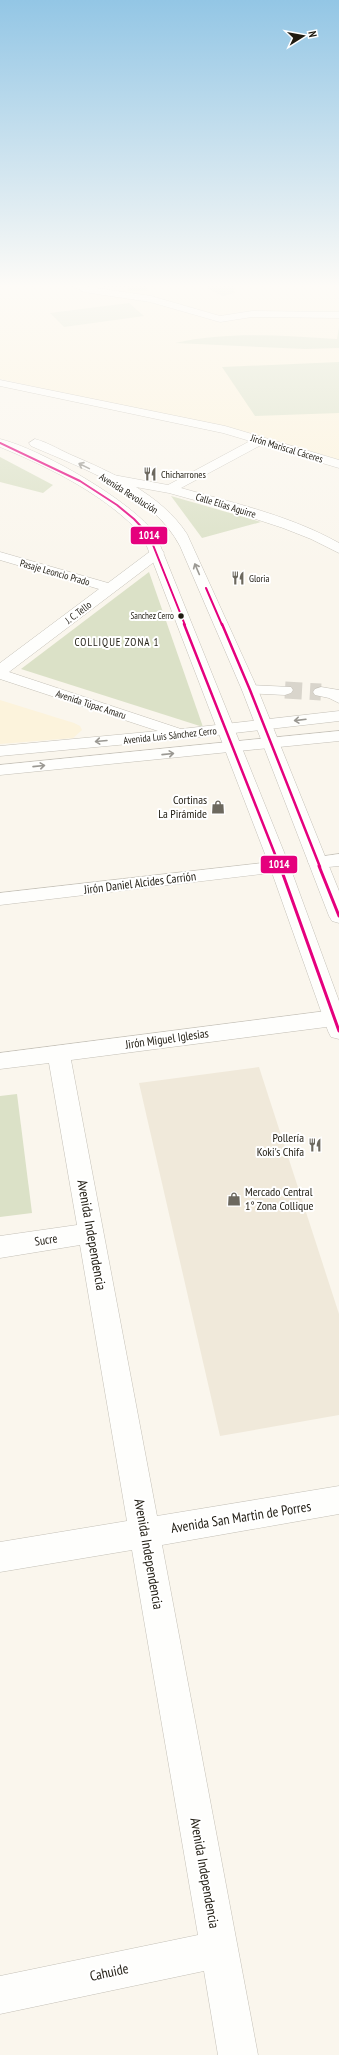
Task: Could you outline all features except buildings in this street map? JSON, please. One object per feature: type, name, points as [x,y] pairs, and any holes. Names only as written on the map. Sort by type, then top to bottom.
[{"type":"street","name":"Jirón Mariscal Cáceres","points":[[0,383],[225,430],[339,464]]},
{"type":"street","name":"Avenida Revolución","points":[[0,430],[34,443],[108,478],[150,503],[167,516],[179,531],[250,690],[339,916]]},
{"type":"street","points":[[170,489],[261,440]]},
{"type":"street","name":"Avenida Revolución","points":[[0,443],[68,476],[131,516],[142,525],[149,535],[231,747],[280,867],[336,1024]]},
{"type":"street","name":"Calle Elías Aguirre","points":[[108,478],[170,489],[288,524],[316,536],[339,549]]},
{"type":"street","name":"J. C. Tello","points":[[0,671],[157,553]]},
{"type":"street","name":"Pasaje Leoncio Prado","points":[[0,556],[110,588]]},
{"type":"street","name":"Avenida Túpac Amaru","points":[[0,674],[182,734]]},
{"type":"street","points":[[250,690],[285,690]]},
{"type":"street","points":[[321,692],[334,694],[339,698]]},
{"type":"street","name":"Avenida Luis Sánchez Cerro","points":[[0,751],[182,734],[339,716]]},
{"type":"street","name":"Avenida Luis Sánchez Cerro","points":[[0,770],[339,736]]},
{"type":"street","points":[[318,862],[339,860]]},
{"type":"street","name":"Jirón Daniel Alcides Carrión","points":[[0,899],[280,867]]},
{"type":"street","name":"Jirón Miguel Iglesias","points":[[0,1061],[59,1053],[336,1024]]},
{"type":"street","name":"Avenida Independencia","points":[[59,1053],[238,2055]]},
{"type":"street","name":"Sucre","points":[[0,1247],[92,1232]]},
{"type":"street","name":"Avenida San Martin de Porres","points":[[0,1557],[339,1500]]},
{"type":"street","name":"Cahuide","points":[[0,1995],[219,1949]]},
{"type":"shaded area","points":[[4,380],[339,380],[339,461],[228,429]]},
{"type":"shaded area","points":[[0,700],[74,723],[80,726],[82,730],[73,738],[0,744]]},
{"type":"shaded area","name":"Mercado Central 1° Zona Collique","points":[[259,1067],[339,1314],[339,1415],[220,1436],[139,1083]]},
{"type":"green space","points":[[231,380],[339,380],[339,413],[255,416]]},
{"type":"green space","points":[[0,457],[53,485],[43,493],[0,482]]},
{"type":"green space","points":[[171,496],[261,522],[202,538]]},
{"type":"green space","points":[[149,572],[203,727],[21,669]]},
{"type":"green space","points":[[17,1094],[32,1213],[0,1217],[0,1096]]},
{"type":"tunnel","points":[[285,690],[321,692]]},
{"type":"transit line","name":"1014","points":[[0,443],[40,460],[99,492],[134,519],[149,535],[280,867],[339,1031]]},
{"type":"transit line","name":"1014","points":[[206,588],[250,690],[339,916]]},
{"type":"place","name":"Chicharrones","points":[[150,474]]},
{"type":"place","name":"Gloria","points":[[238,578]]},
{"type":"place","name":"Sanchez Cerro","points":[[181,616]]},
{"type":"place","name":"Cortinas La Pirámide","points":[[218,807]]},
{"type":"place","name":"Pollería Koki's Chifa","points":[[315,1145]]},
{"type":"place","name":"Mercado Central 1° Zona Collique","points":[[234,1199]]},
{"type":"district","name":"COLLIQUE ZONA 1","points":[[117,642]]}]
